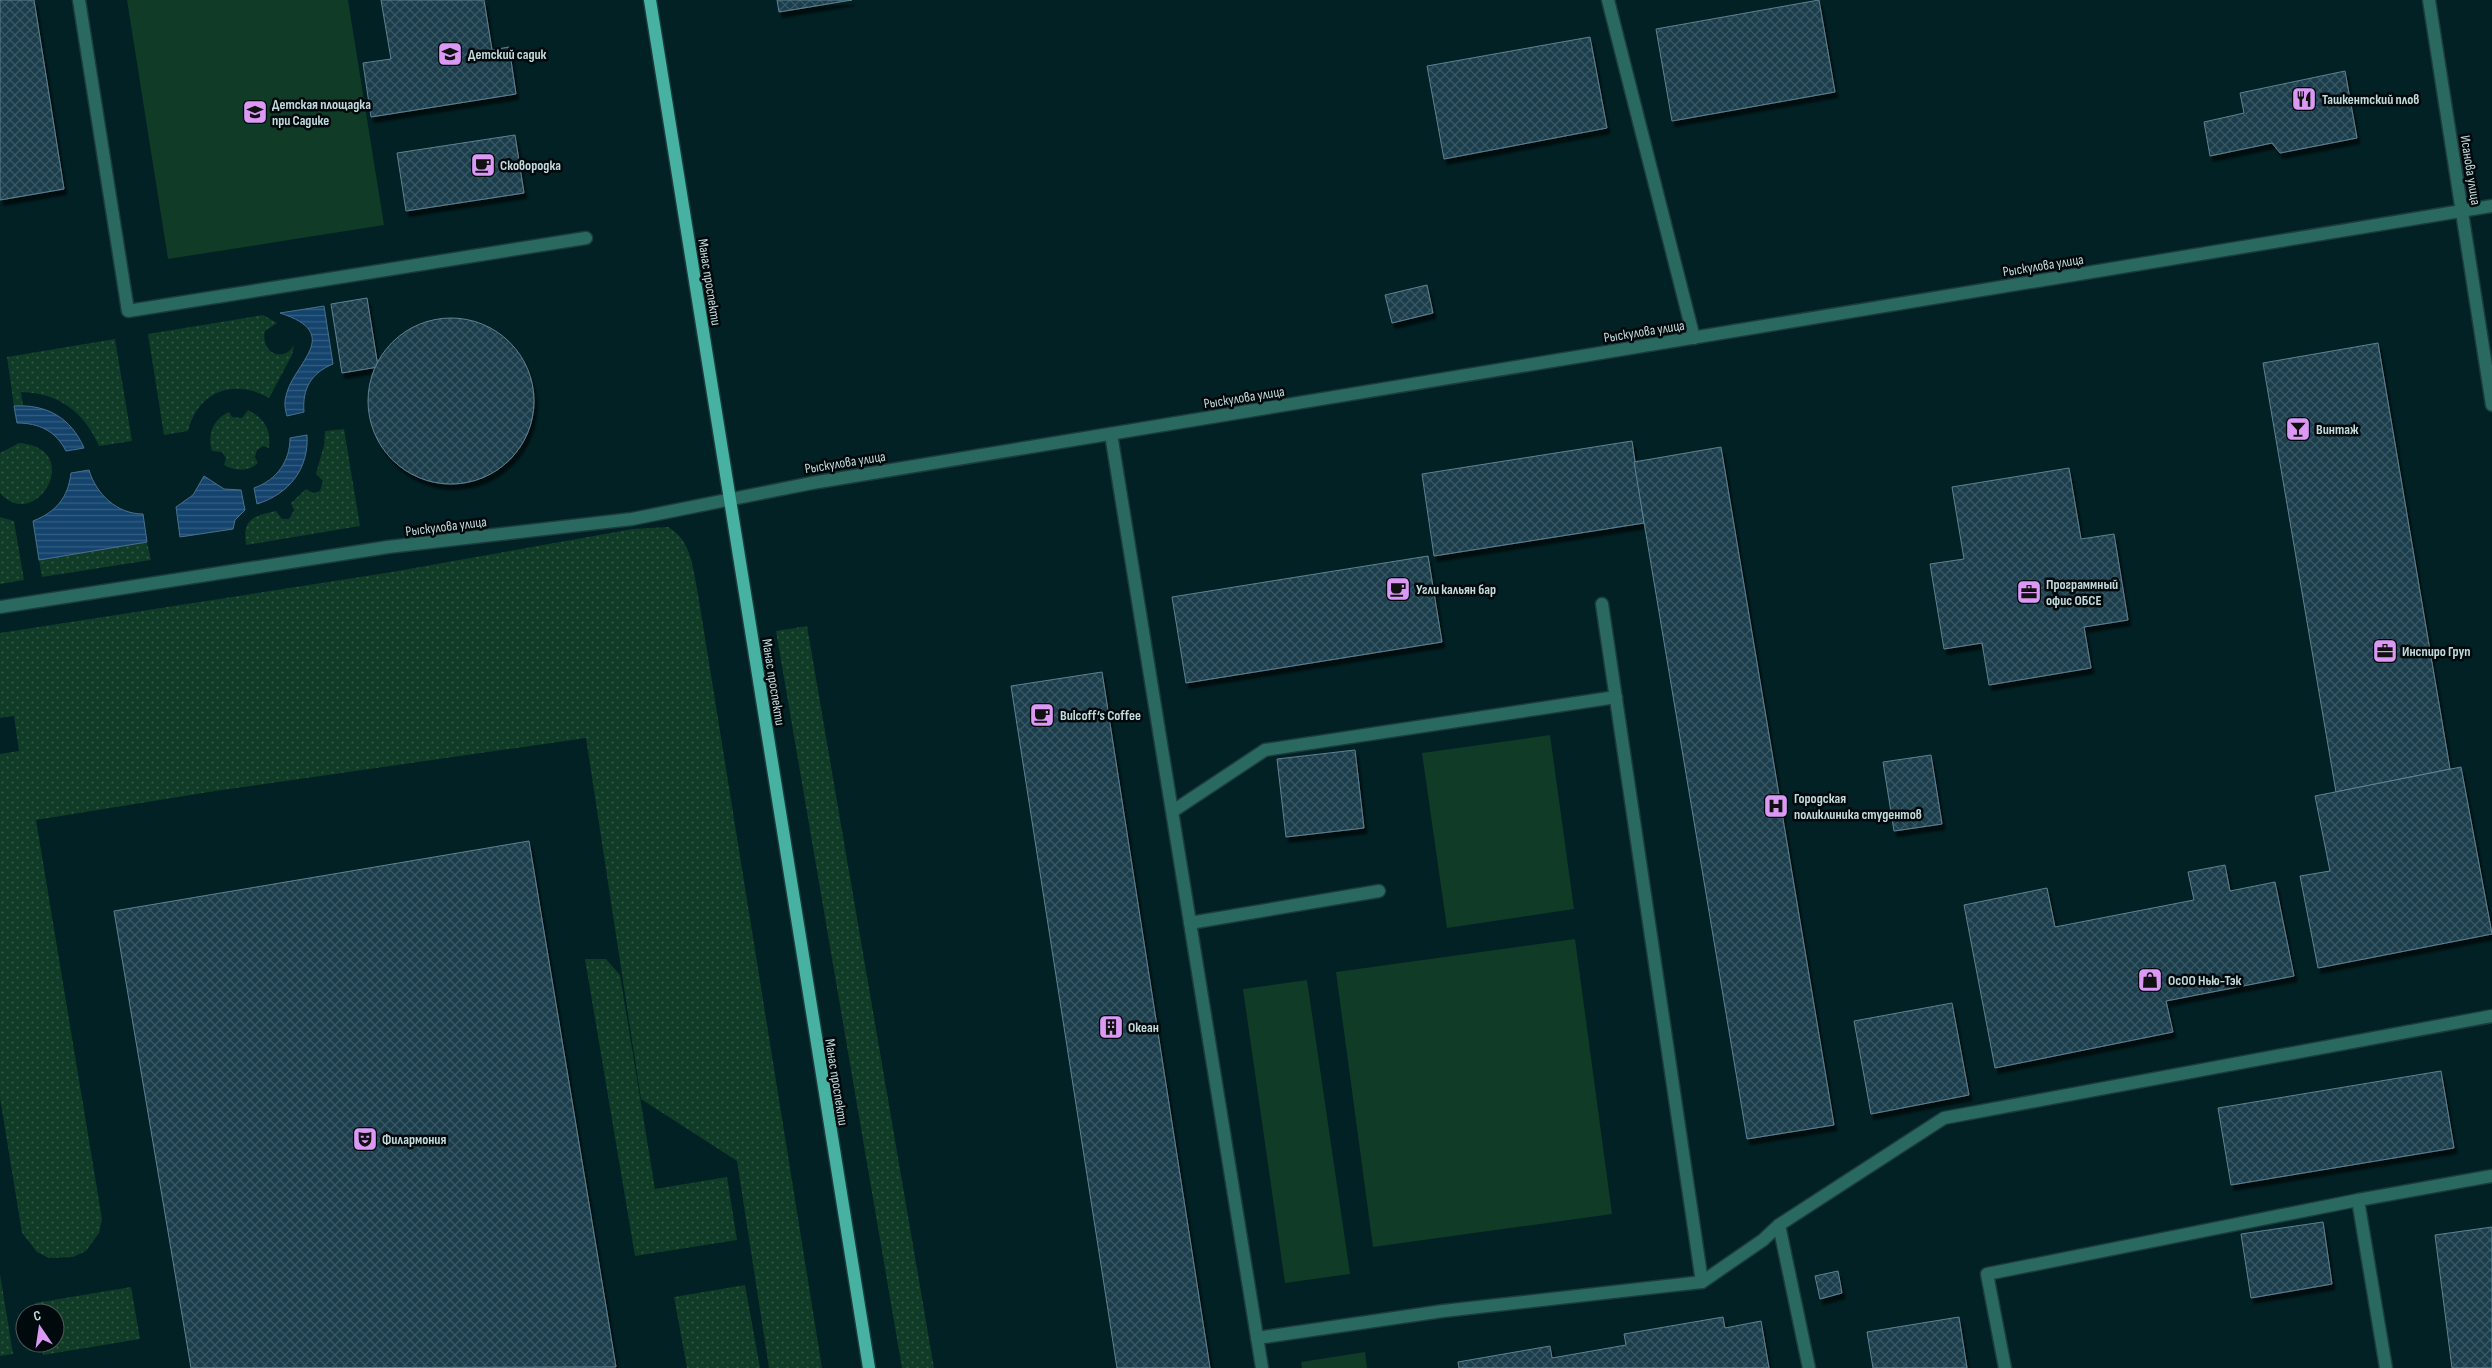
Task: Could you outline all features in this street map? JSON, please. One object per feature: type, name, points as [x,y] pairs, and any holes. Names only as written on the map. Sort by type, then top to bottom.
[{"type":"main road","name":"Манас проспекти","points":[[650,0],[868,1368]]},
{"type":"street","points":[[79,0],[128,311],[586,238]]},
{"type":"street","points":[[1608,0],[1694,338]]},
{"type":"street","name":"Исанова улица","points":[[2429,0],[2492,405]]},
{"type":"street","name":"Рыскулова улица","points":[[0,607],[370,550],[632,519],[730,498],[2492,206]]},
{"type":"street","points":[[1112,434],[1262,1368]]},
{"type":"street","points":[[1602,604],[1702,1282]]},
{"type":"street","points":[[1172,812],[1265,750],[1616,697]]},
{"type":"street","points":[[1190,923],[1380,891]]},
{"type":"street","points":[[1257,1338],[1443,1311],[1702,1282],[1762,1240],[1779,1225],[1944,1118],[2492,1016]]},
{"type":"street","points":[[2004,1368],[1987,1274],[2358,1200],[2492,1176]]},
{"type":"street","points":[[2358,1200],[2386,1368]]},
{"type":"street","points":[[1779,1225],[1809,1368]]},
{"type":"green space","name":"Детская площадка при Садике","points":[[127,0],[348,0],[384,225],[168,259]]},
{"type":"green space","points":[[263,315],[277,323],[265,331],[264,338],[269,350],[274,353],[284,354],[294,345],[292,355],[269,398],[243,389],[219,392],[200,406],[193,417],[188,431],[164,435],[148,334]]},
{"type":"green space","points":[[115,339],[132,441],[99,446],[86,423],[78,414],[69,407],[47,396],[21,392],[23,406],[14,406],[7,357]]},
{"type":"green space","points":[[248,410],[259,417],[266,425],[269,435],[269,448],[263,446],[257,450],[255,457],[258,463],[250,468],[241,470],[224,465],[226,458],[222,452],[212,451],[210,439],[215,423],[223,415],[229,412],[232,417],[242,418]]},
{"type":"green space","points":[[344,429],[360,526],[246,545],[246,529],[251,520],[276,511],[282,519],[289,519],[294,510],[291,503],[306,489],[313,493],[320,491],[323,481],[316,474],[324,445],[325,431]]},
{"type":"green space","points":[[19,443],[39,448],[49,459],[52,472],[48,485],[39,497],[28,503],[14,503],[0,493],[0,453]]},
{"type":"green space","points":[[0,517],[14,521],[24,580],[0,584]]},
{"type":"green space","points":[[668,527],[676,533],[687,548],[695,575],[822,1368],[769,1368],[737,1161],[641,1099],[586,738],[215,791],[36,820],[102,1219],[99,1233],[86,1251],[73,1257],[49,1258],[37,1252],[22,1233],[0,1098],[0,754],[19,751],[14,716],[0,718],[0,633],[392,572],[633,529]]},
{"type":"green space","points":[[147,542],[151,560],[42,577],[39,560]]},
{"type":"green space","points":[[807,626],[934,1368],[902,1368],[776,631]]},
{"type":"green space","points":[[1550,735],[1574,909],[1447,928],[1422,753]]},
{"type":"green space","points":[[1575,939],[1612,1214],[1373,1247],[1336,972]]},
{"type":"green space","points":[[585,959],[606,959],[620,975],[655,1189],[727,1177],[737,1240],[635,1256]]},
{"type":"green space","points":[[1307,980],[1350,1274],[1285,1283],[1243,989]]},
{"type":"green space","points":[[0,1274],[13,1354],[0,1356]]},
{"type":"green space","points":[[745,1285],[760,1368],[687,1368],[674,1297]]},
{"type":"green space","points":[[131,1287],[140,1339],[65,1351],[65,1303],[35,1303]]},
{"type":"green space","points":[[1365,1352],[1367,1368],[1302,1368],[1301,1362]]},
{"type":"water","points":[[324,306],[333,364],[319,372],[306,389],[304,412],[287,416],[286,396],[290,384],[310,350],[312,340],[309,330],[299,321],[280,313]]},
{"type":"water","points":[[14,406],[47,410],[56,415],[72,428],[84,448],[66,451],[52,433],[33,425],[17,423]]},
{"type":"water","points":[[307,435],[305,459],[295,478],[279,494],[257,504],[254,488],[269,480],[281,469],[288,454],[290,438]]},
{"type":"water","points":[[89,470],[97,487],[109,501],[125,510],[143,514],[147,542],[39,560],[33,521],[48,513],[60,503],[67,490],[71,473]]},
{"type":"water","points":[[204,476],[224,489],[241,490],[245,510],[235,520],[233,529],[180,537],[176,507],[193,495]]},
{"type":"building","points":[[0,0],[34,0],[64,189],[0,200]]},
{"type":"building","name":"Детский садик","points":[[381,0],[484,0],[492,50],[509,47],[516,94],[371,117],[363,63],[391,59]]},
{"type":"building","points":[[777,0],[852,0],[779,12]]},
{"type":"building","points":[[1819,0],[1835,92],[1672,121],[1656,29]]},
{"type":"building","points":[[1590,37],[1607,128],[1444,159],[1427,66]]},
{"type":"building","points":[[2345,71],[2357,138],[2280,153],[2272,143],[2210,156],[2204,122],[2244,113],[2240,93]]},
{"type":"building","points":[[515,135],[524,193],[406,211],[397,153]]},
{"type":"building","points":[[1427,285],[1433,313],[1392,323],[1385,295]]},
{"type":"building","points":[[367,298],[378,367],[342,373],[331,304]]},
{"type":"building","points":[[443,318],[459,318],[483,324],[510,342],[528,369],[534,401],[528,433],[510,460],[483,478],[459,484],[443,484],[419,478],[398,465],[387,454],[374,433],[368,409],[368,393],[374,369],[387,348],[398,337],[419,324]]},
{"type":"building","points":[[2378,343],[2450,769],[2336,792],[2263,363]]},
{"type":"building","points":[[1632,441],[1644,523],[1434,556],[1422,474]]},
{"type":"building","points":[[1721,447],[1834,1125],[1747,1139],[1634,462]]},
{"type":"building","name":"Программный офис ОБСЕ","points":[[2069,468],[2081,539],[2114,534],[2128,620],[2084,627],[2091,668],[1989,685],[1982,643],[1944,649],[1930,564],[1964,559],[1952,487]]},
{"type":"building","points":[[1428,556],[1442,642],[1186,683],[1172,597]]},
{"type":"building","name":"Океан","points":[[1102,672],[1210,1368],[1117,1368],[1011,686]]},
{"type":"building","points":[[1355,750],[1364,828],[1286,837],[1277,759]]},
{"type":"building","points":[[1931,755],[1942,824],[1894,831],[1883,762]]},
{"type":"building","points":[[2461,767],[2492,934],[2318,968],[2300,876],[2330,871],[2315,796]]},
{"type":"building","name":"Филармония","points":[[529,841],[616,1367],[191,1368],[114,911]]},
{"type":"building","points":[[2225,865],[2230,891],[2275,882],[2294,976],[2166,1001],[2173,1032],[1995,1068],[1964,905],[2047,888],[2055,927],[2194,900],[2188,872]]},
{"type":"building","points":[[1952,1003],[1969,1095],[1871,1114],[1854,1021]]},
{"type":"building","points":[[2441,1071],[2454,1148],[2231,1185],[2218,1108]]},
{"type":"building","points":[[2323,1222],[2332,1284],[2251,1298],[2241,1234]]},
{"type":"building","points":[[2492,1227],[2492,1368],[2452,1368],[2435,1235]]},
{"type":"building","points":[[1838,1271],[1842,1293],[1820,1299],[1815,1276]]},
{"type":"building","points":[[1723,1317],[1725,1328],[1761,1321],[1769,1368],[1459,1368],[1458,1362],[1550,1346],[1552,1358],[1626,1345],[1624,1334]]},
{"type":"building","points":[[1959,1317],[1967,1368],[1873,1368],[1867,1332]]},
{"type":"place","name":"Детский садик","points":[[450,54]]},
{"type":"place","name":"Ташкентский плов","points":[[2304,99]]},
{"type":"place","name":"Детская площадка при Садике","points":[[255,112]]},
{"type":"place","name":"Сковородка","points":[[483,165]]},
{"type":"place","name":"Винтаж","points":[[2298,429]]},
{"type":"place","name":"Угли кальян бар","points":[[1398,589]]},
{"type":"place","name":"Программный офис ОБСЕ","points":[[2029,592]]},
{"type":"place","name":"Инспиро Груп","points":[[2385,651]]},
{"type":"place","name":"Bulcoff‘s Coffee","points":[[1042,715]]},
{"type":"place","name":"Городская поликлиника студентов","points":[[1776,806]]},
{"type":"place","name":"ОсОО Нью-Тэк","points":[[2150,980]]},
{"type":"place","name":"Океан","points":[[1111,1027]]},
{"type":"place","name":"Филармония","points":[[365,1139]]}]
